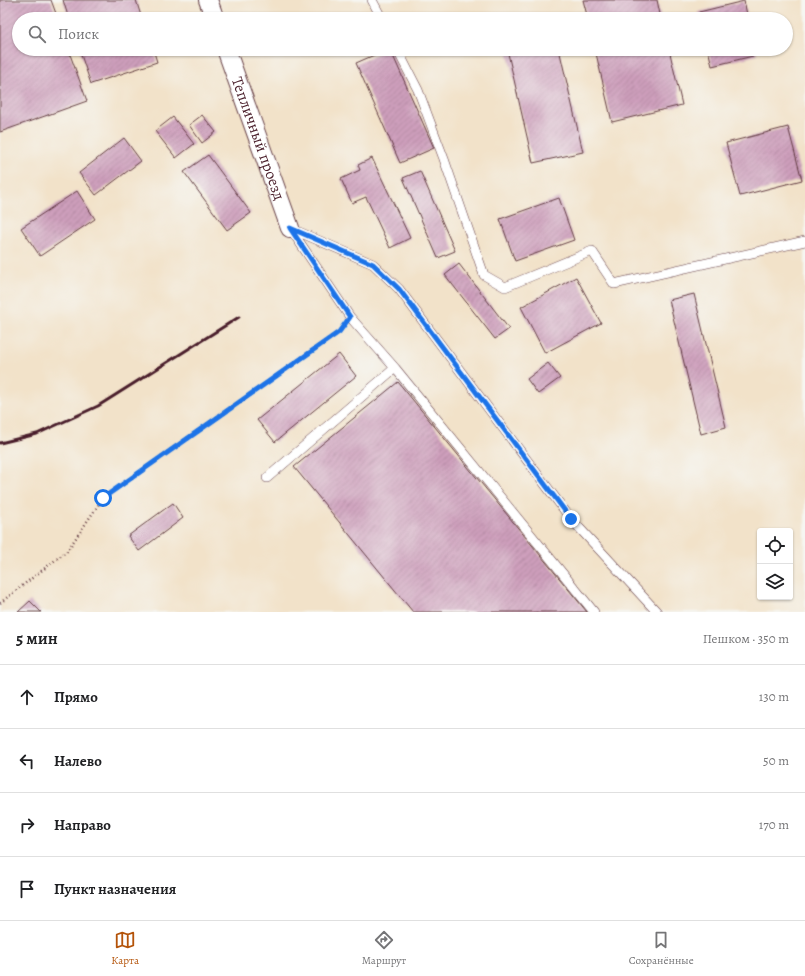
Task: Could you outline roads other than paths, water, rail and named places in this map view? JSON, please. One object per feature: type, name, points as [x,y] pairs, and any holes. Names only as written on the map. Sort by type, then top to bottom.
[{"type":"street","points":[[208,0],[212,12]]},
{"type":"street","name":"Тепличный проезд","points":[[229,56],[290,228]]},
{"type":"lane","points":[[372,0],[378,12]]},
{"type":"lane","points":[[401,56],[418,90],[442,152],[484,275],[505,288],[592,251],[614,284],[805,241]]},
{"type":"lane","points":[[290,228],[350,317],[395,368],[594,612]]},
{"type":"lane","points":[[290,228],[373,264],[399,289],[571,519],[657,612]]},
{"type":"lane","points":[[267,478],[395,368]]},
{"type":"railway","points":[[0,443],[37,434],[98,406],[239,317]]}]
